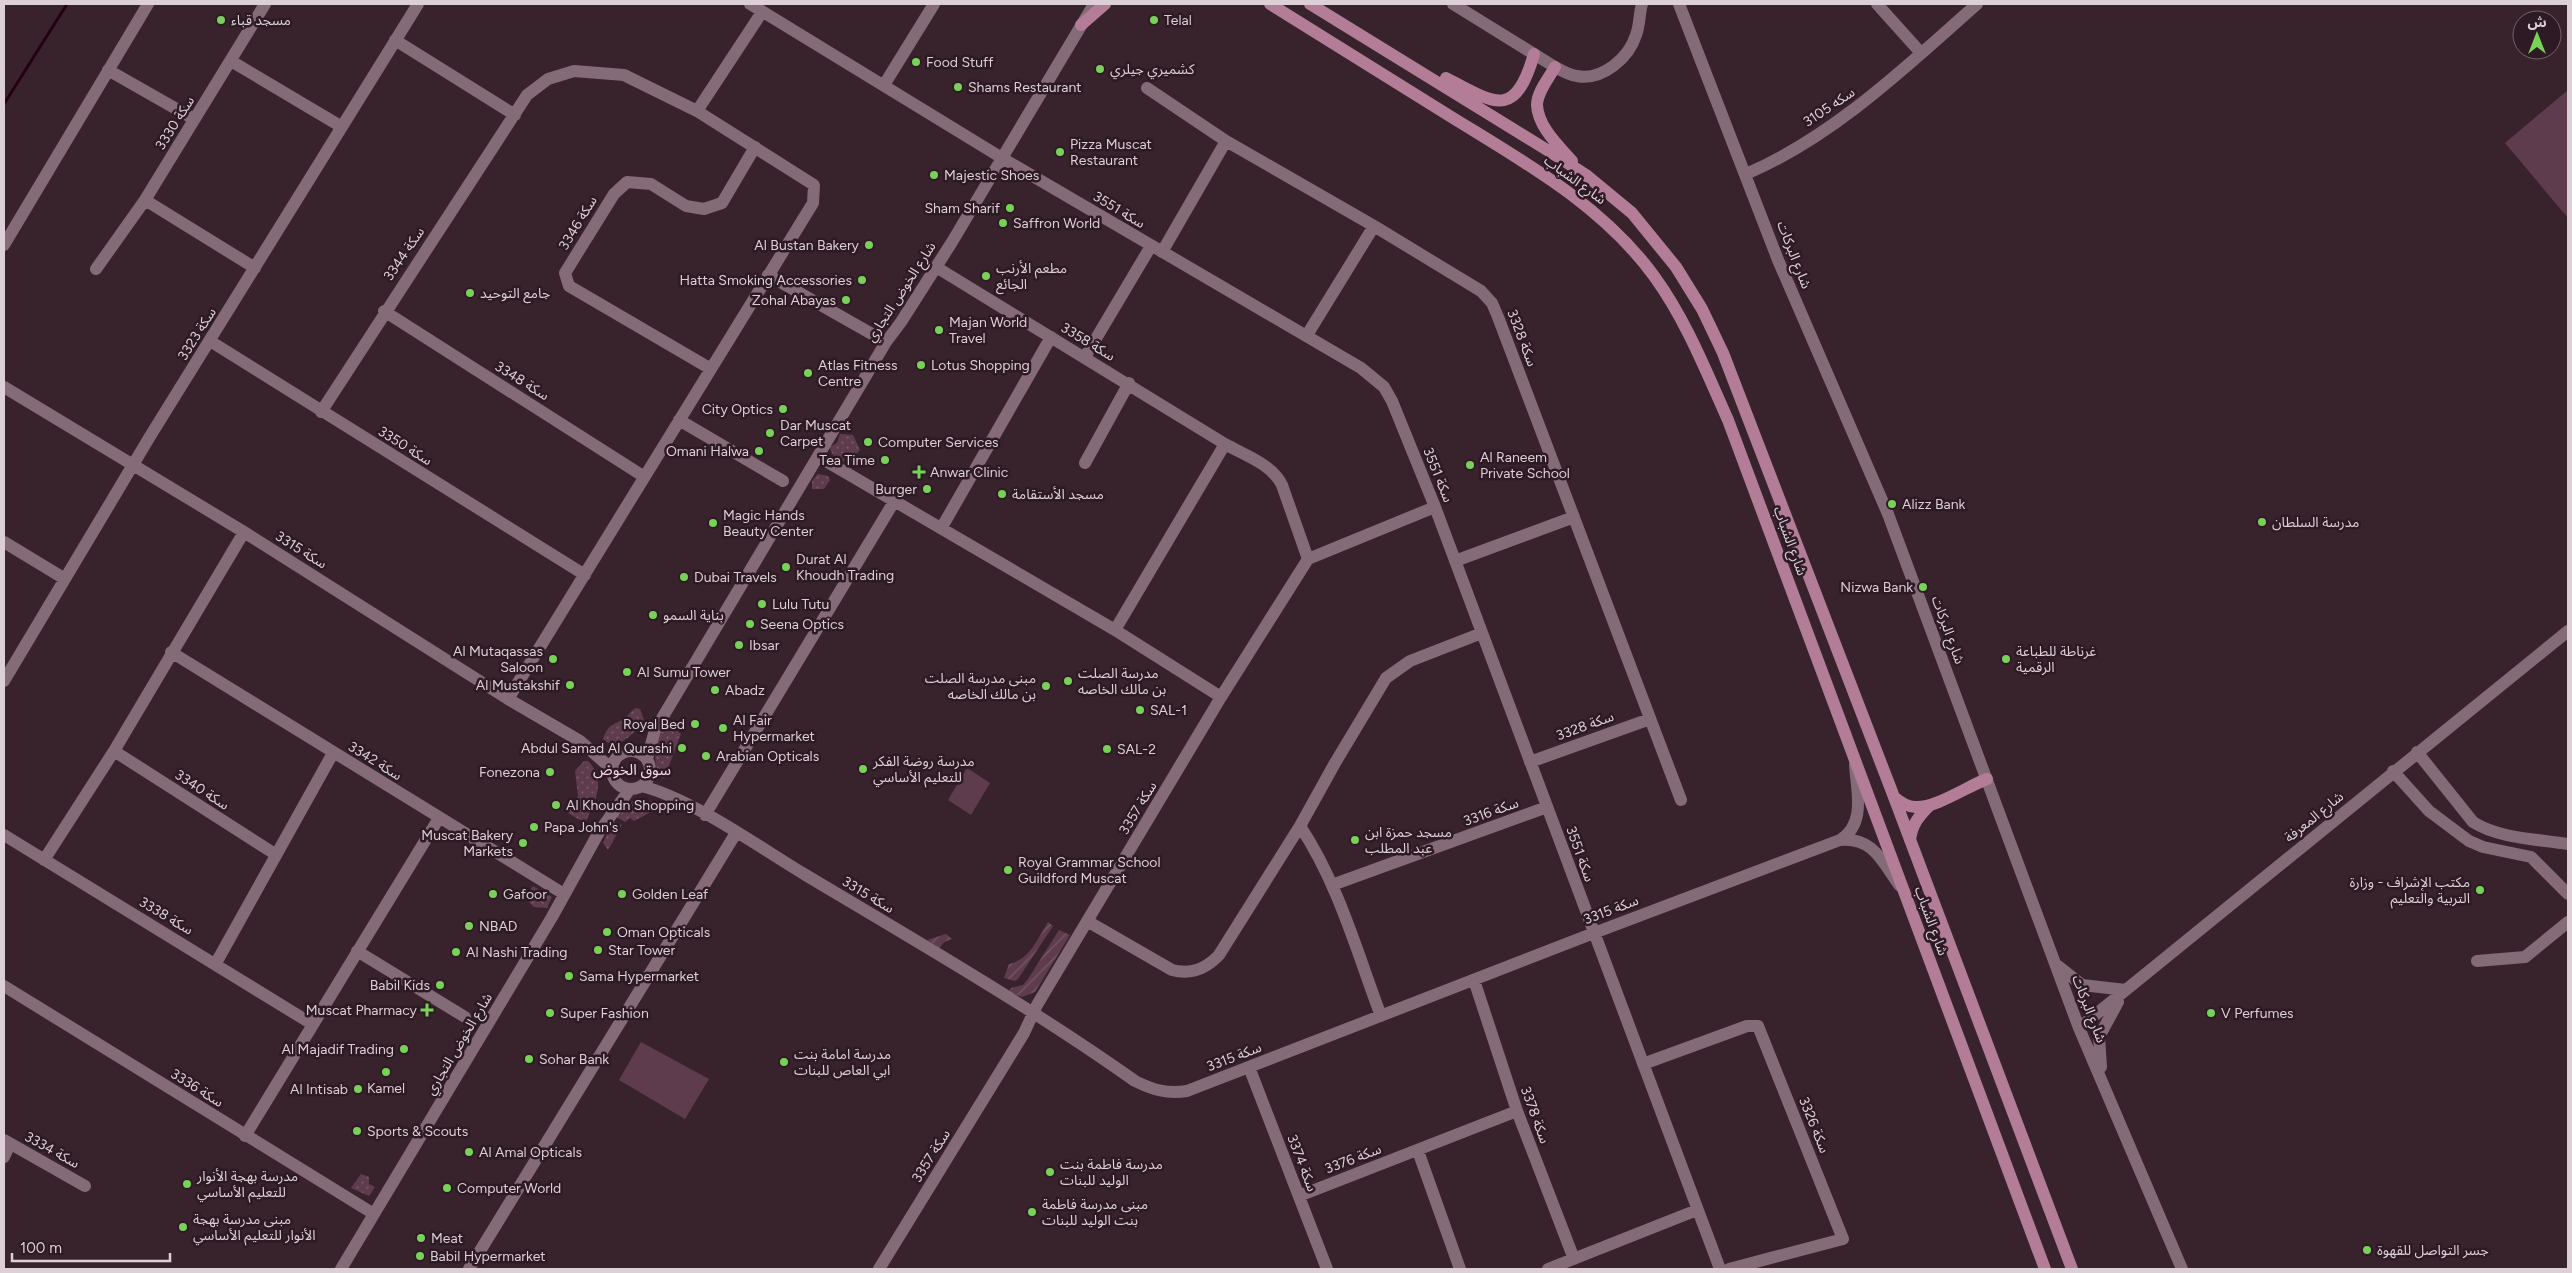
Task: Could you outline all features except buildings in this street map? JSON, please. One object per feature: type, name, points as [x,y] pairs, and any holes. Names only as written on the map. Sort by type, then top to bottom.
[{"type":"main road","points":[[1081,25],[1089,4]]},
{"type":"main road","points":[[1081,25],[1105,4]]},
{"type":"main road","name":"شارع الشباب","points":[[1270,4],[1510,153],[1576,197],[1623,239],[1654,275],[1681,316],[1728,420],[2045,1269]]},
{"type":"main road","name":"شارع الشباب","points":[[1310,4],[1586,175],[1632,213],[1676,267],[1702,308],[1723,353],[1894,797],[2072,1269]]},
{"type":"main road","points":[[1391,54],[1430,69],[1487,100],[1496,102],[1514,97],[1523,85],[1534,54]]},
{"type":"main road","points":[[1555,67],[1541,91],[1537,104],[1539,112],[1550,137],[1586,175]]},
{"type":"main road","points":[[1894,797],[1903,804],[1915,808],[1930,805],[1987,779]]},
{"type":"main road","points":[[1910,840],[1912,828],[1917,817],[1930,805]]},
{"type":"street","points":[[4,245],[148,4]]},
{"type":"street","name":"سكة 3330","points":[[96,269],[145,200],[265,4]]},
{"type":"street","name":"سكة 3323","points":[[4,681],[133,465],[418,4]]},
{"type":"street","name":"سكة 3551","points":[[750,4],[1002,158],[1307,335],[1373,376],[1384,387],[1392,401],[1435,507],[1720,1269]]},
{"type":"street","points":[[884,85],[934,4]]},
{"type":"street","name":"شارع الخوض التجاري","points":[[649,765],[648,750],[655,730],[886,342],[936,267],[1094,4]]},
{"type":"street","name":"شارع الخوض التجاري","points":[[1081,25],[1098,4]]},
{"type":"street","points":[[1453,4],[1555,67],[1569,74],[1581,77],[1598,74],[1612,66],[1632,46],[1637,34],[1642,4]]},
{"type":"street","name":"شارع البركات","points":[[1678,4],[1778,260],[1888,514],[2079,1028],[2182,1269]]},
{"type":"street","points":[[1876,4],[1921,53]]},
{"type":"street","name":"سكه 3105","points":[[1746,174],[1786,154],[1866,100],[1977,4]]},
{"type":"street","points":[[697,111],[762,12]]},
{"type":"street","points":[[395,40],[515,115]]},
{"type":"street","points":[[231,62],[342,127]]},
{"type":"street","points":[[108,70],[194,119]]},
{"type":"street","name":"سكة 3344","points":[[320,412],[527,95],[548,79],[574,71],[624,75],[697,111],[814,185],[813,203],[768,275]]},
{"type":"street","name":"سكة 3328","points":[[1147,88],[1226,141],[1374,226],[1481,291],[1492,303],[1681,800]]},
{"type":"street","points":[[1085,357],[1226,141]]},
{"type":"street","name":"سكة 3346","points":[[711,369],[569,286],[566,272],[614,194],[627,182],[651,184],[686,206],[704,209],[722,203],[755,147]]},
{"type":"street","points":[[145,200],[255,268]]},
{"type":"street","points":[[1307,335],[1374,226]]},
{"type":"street","name":"سكة 3358","points":[[936,267],[1277,475],[1308,558]]},
{"type":"street","points":[[508,698],[768,275],[886,342]]},
{"type":"street","name":"سكة 3348","points":[[384,312],[643,476]]},
{"type":"street","points":[[942,527],[1051,337]]},
{"type":"street","name":"سكة 3350","points":[[210,341],[320,412],[584,575]]},
{"type":"street","points":[[1085,463],[1129,384]]},
{"type":"street","name":"سكة 3315","points":[[4,387],[244,532],[508,698],[580,741],[614,775]]},
{"type":"street","points":[[679,420],[784,481]]},
{"type":"street","points":[[1115,630],[1224,444]]},
{"type":"street","points":[[819,457],[942,527],[1115,630],[1221,697]]},
{"type":"street","points":[[705,815],[895,500]]},
{"type":"street","points":[[1308,558],[1435,507]]},
{"type":"street","points":[[1455,561],[1574,517]]},
{"type":"street","points":[[44,860],[114,751],[171,652],[244,532]]},
{"type":"street","points":[[4,542],[65,578]]},
{"type":"street","name":"سكة 3357","points":[[880,1269],[1024,1033],[1221,697],[1308,558]]},
{"type":"street","name":"شارع المعرفة","points":[[2079,1028],[2393,771],[2568,631]]},
{"type":"street","points":[[1088,921],[1172,970],[1185,973],[1210,964],[1219,955],[1300,826],[1386,678],[1410,661],[1482,633]]},
{"type":"street","name":"سكة 3342","points":[[171,652],[564,894]]},
{"type":"street","name":"سكة 3328","points":[[1530,762],[1650,718]]},
{"type":"street","name":"شارع الخوض التجاري","points":[[626,753],[655,730]]},
{"type":"street","name":"سكة 3315","points":[[580,741],[626,753]]},
{"type":"street","name":"سكة 3340","points":[[114,751],[275,854]]},
{"type":"street","points":[[637,752],[649,765],[649,777],[635,788],[614,775],[626,753],[637,752]]},
{"type":"street","points":[[2417,752],[2473,822],[2481,827],[2496,832],[2568,844]]},
{"type":"street","points":[[216,963],[275,854],[333,753]]},
{"type":"street","points":[[1840,840],[1852,830],[1858,818],[1855,760]]},
{"type":"street","name":"سكة 3315","points":[[649,765],[681,802]]},
{"type":"street","points":[[2393,771],[2428,812],[2469,840],[2483,847],[2531,857],[2568,894]]},
{"type":"street","name":"شارع الخوض التجاري","points":[[599,832],[614,775]]},
{"type":"street","name":"شارع الخوض التجاري","points":[[341,1269],[599,832],[635,788]]},
{"type":"street","name":"سكة 3315","points":[[635,788],[681,802],[705,815],[1034,1013],[1135,1081],[1158,1090],[1174,1093],[1187,1091],[1594,932],[1840,840]]},
{"type":"street","name":"سكة 3316","points":[[1332,885],[1547,807]]},
{"type":"street","points":[[245,1136],[439,818]]},
{"type":"street","points":[[1300,826],[1313,845],[1332,885],[1381,1016]]},
{"type":"street","points":[[469,1269],[736,833]]},
{"type":"street","name":"سكة 3338","points":[[4,834],[216,963],[312,1024]]},
{"type":"street","points":[[1840,840],[1855,840],[1868,844],[1903,889]]},
{"type":"street","points":[[2477,961],[2525,957],[2568,922]]},
{"type":"street","points":[[357,951],[466,1017]]},
{"type":"street","points":[[2055,963],[2069,977],[2082,985],[2126,990],[2103,1026],[2100,1037],[2099,1052],[2103,1084]]},
{"type":"street","name":"سكة 3378","points":[[1474,980],[1517,1111],[1574,1259]]},
{"type":"street","name":"سكة 3336","points":[[4,986],[374,1214]]},
{"type":"street","name":"سكة 3326","points":[[1643,1064],[1747,1026],[1758,1026],[1843,1239],[1729,1269]]},
{"type":"street","name":"سكة 3374","points":[[1249,1067],[1327,1269]]},
{"type":"street","name":"سكة 3376","points":[[1299,1196],[1517,1111]]},
{"type":"street","points":[[4,1157],[7,1142]]},
{"type":"street","name":"سكة 3334","points":[[7,1142],[85,1186]]},
{"type":"street","points":[[1418,1150],[1460,1269]]},
{"type":"street","points":[[1548,1269],[1698,1210]]},
{"type":"shaded area","points":[[2568,90],[2568,218],[2505,143]]},
{"type":"shaded area","points":[[840,434],[853,435],[860,450],[856,454],[847,454],[843,462],[834,456],[830,447],[837,443]]},
{"type":"shaded area","points":[[818,474],[828,476],[830,480],[824,489],[812,489],[812,481]]},
{"type":"shaded area","points":[[636,708],[640,709],[644,720],[631,735],[614,744],[608,743],[603,739],[610,726],[623,719]]},
{"type":"shaded area","points":[[660,731],[678,731],[681,734],[664,779],[657,769],[655,756]]},
{"type":"shaded area","points":[[584,761],[588,761],[594,768],[598,784],[595,800],[585,823],[568,813],[578,796],[575,771]]},
{"type":"shaded area","points":[[967,768],[990,783],[971,815],[948,800]]},
{"type":"shaded area","points":[[633,801],[652,801],[651,812],[634,821],[630,818],[625,822],[615,816]]},
{"type":"shaded area","points":[[612,821],[622,825],[608,850],[603,843]]},
{"type":"shaded area","points":[[533,886],[552,897],[547,908],[534,907],[529,902],[528,893]]},
{"type":"shaded area","points":[[1048,922],[1053,926],[1018,979],[1015,981],[1004,978],[1009,964],[1028,953]]},
{"type":"shaded area","points":[[1059,930],[1070,935],[1035,992],[1022,997],[1009,992],[1011,988],[1023,985],[1028,979]]},
{"type":"shaded area","points":[[946,934],[952,939],[944,942],[939,948],[927,940]]},
{"type":"shaded area","points":[[641,1042],[709,1079],[685,1119],[619,1080]]},
{"type":"shaded area","points":[[361,1174],[369,1177],[369,1184],[375,1187],[369,1196],[351,1188]]},
{"type":"waterway","points":[[4,104],[67,4]]},
{"type":"place","name":"مسجد قباء","points":[[221,20]]},
{"type":"place","name":"Telal","points":[[1154,20]]},
{"type":"place","name":"Food Stuff","points":[[916,62]]},
{"type":"place","name":"كشميري جيلري","points":[[1100,69]]},
{"type":"place","name":"Shams Restaurant","points":[[958,87]]},
{"type":"place","name":"Pizza Muscat Restaurant","points":[[1060,152]]},
{"type":"place","name":"Majestic Shoes","points":[[934,175]]},
{"type":"place","name":"Sham Sharif","points":[[1010,208]]},
{"type":"place","name":"Saffron World","points":[[1003,223]]},
{"type":"place","name":"Al Bustan Bakery","points":[[869,245]]},
{"type":"place","name":"مطعم الأرنب الجائع","points":[[986,276]]},
{"type":"place","name":"Hatta Smoking Accessories","points":[[862,280]]},
{"type":"place","name":"جامع التوحيد","points":[[470,293]]},
{"type":"place","name":"Zohal Abayas","points":[[846,300]]},
{"type":"place","name":"Majan World Travel","points":[[939,330]]},
{"type":"place","name":"Lotus Shopping","points":[[921,365]]},
{"type":"place","name":"Atlas Fitness Centre","points":[[808,373]]},
{"type":"place","name":"City Optics","points":[[783,409]]},
{"type":"place","name":"Dar Muscat Carpet","points":[[770,433]]},
{"type":"place","name":"Computer Services","points":[[868,442]]},
{"type":"place","name":"Omani Halwa","points":[[759,451]]},
{"type":"place","name":"Tea Time","points":[[885,460]]},
{"type":"place","name":"Al Raneem Private School","points":[[1470,465]]},
{"type":"place","name":"Anwar Clinic","points":[[919,472]]},
{"type":"place","name":"Burger","points":[[927,489]]},
{"type":"place","name":"مسجد الأستقامة","points":[[1002,494]]},
{"type":"place","name":"Alizz Bank","points":[[1892,504]]},
{"type":"place","name":"مدرسة السلطان","points":[[2262,522]]},
{"type":"place","name":"Magic Hands Beauty Center","points":[[713,523]]},
{"type":"place","name":"Durat Al Khoudh Trading","points":[[786,567]]},
{"type":"place","name":"Dubai Travels","points":[[684,577]]},
{"type":"place","name":"Nizwa Bank","points":[[1923,587]]},
{"type":"place","name":"Lulu Tutu","points":[[762,604]]},
{"type":"place","name":"بناية السمو","points":[[653,615]]},
{"type":"place","name":"Seena Optics","points":[[750,624]]},
{"type":"place","name":"Ibsar","points":[[739,645]]},
{"type":"place","name":"Al Mutaqassas Saloon","points":[[553,659]]},
{"type":"place","name":"غرناطة للطباعة الرقمية","points":[[2006,659]]},
{"type":"place","name":"Al Sumu Tower","points":[[627,672]]},
{"type":"place","name":"مدرسة الصلت بن مالك الخاصه","points":[[1068,681]]},
{"type":"place","name":"Al Mustakshif","points":[[570,685]]},
{"type":"place","name":"مبنى مدرسة الصلت بن مالك الخاصه","points":[[1046,686]]},
{"type":"place","name":"Abadz","points":[[715,690]]},
{"type":"place","name":"SAL-1","points":[[1140,710]]},
{"type":"place","name":"Royal Bed","points":[[695,724]]},
{"type":"place","name":"Al Fair Hypermarket","points":[[723,728]]},
{"type":"place","name":"Abdul Samad Al Qurashi","points":[[682,748]]},
{"type":"place","name":"SAL-2","points":[[1107,749]]},
{"type":"place","name":"Arabian Opticals","points":[[706,756]]},
{"type":"place","name":"مدرسة روضة الفكر للتعليم الأساسي","points":[[863,769]]},
{"type":"place","name":"Fonezona","points":[[550,772]]},
{"type":"place","name":"Al Khoudn Shopping","points":[[556,805]]},
{"type":"place","name":"Papa John's","points":[[534,827]]},
{"type":"place","name":"مسجد حمزة ابن عبد المطلب","points":[[1355,840]]},
{"type":"place","name":"Muscat Bakery Markets","points":[[523,843]]},
{"type":"place","name":"Royal Grammar School Guildford Muscat","points":[[1008,870]]},
{"type":"place","name":"مكتب الإشراف - وزارة التربية والتعليم","points":[[2480,890]]},
{"type":"place","name":"Gafoor","points":[[493,894]]},
{"type":"place","name":"Golden Leaf","points":[[622,894]]},
{"type":"place","name":"NBAD","points":[[469,926]]},
{"type":"place","name":"Oman Opticals","points":[[607,932]]},
{"type":"place","name":"Star Tower","points":[[598,950]]},
{"type":"place","name":"Al Nashi Trading","points":[[456,952]]},
{"type":"place","name":"Sama Hypermarket","points":[[569,976]]},
{"type":"place","name":"Babil Kids","points":[[440,985]]},
{"type":"place","name":"Muscat Pharmacy","points":[[427,1010]]},
{"type":"place","name":"Super Fashion","points":[[550,1013]]},
{"type":"place","name":"V Perfumes","points":[[2211,1013]]},
{"type":"place","name":"Al Majadif Trading","points":[[404,1049]]},
{"type":"place","name":"Sohar Bank","points":[[529,1059]]},
{"type":"place","name":"مدرسة امامة بنت ابي العاص للبنات","points":[[784,1062]]},
{"type":"place","name":"Kamel","points":[[386,1072]]},
{"type":"place","name":"Al Intisab","points":[[358,1089]]},
{"type":"place","name":"Sports & Scouts","points":[[357,1131]]},
{"type":"place","name":"Al Amal Opticals","points":[[469,1152]]},
{"type":"place","name":"مدرسة فاطمة بنت الوليد للبنات","points":[[1050,1172]]},
{"type":"place","name":"مدرسة بهجة الأنوار للتعليم الأساسي","points":[[187,1184]]},
{"type":"place","name":"Computer World","points":[[447,1188]]},
{"type":"place","name":"مبنى مدرسة فاطمة بنت الوليد للبنات","points":[[1032,1212]]},
{"type":"place","name":"مبنى مدرسة بهجة الأنوار للتعليم الأساسي","points":[[183,1227]]},
{"type":"place","name":"Meat","points":[[421,1238]]},
{"type":"place","name":"جسر التواصل للقهوة","points":[[2367,1250]]},
{"type":"place","name":"Babil Hypermarket","points":[[420,1256]]},
{"type":"district","name":"سوق الخوض","points":[[632,770]]}]
